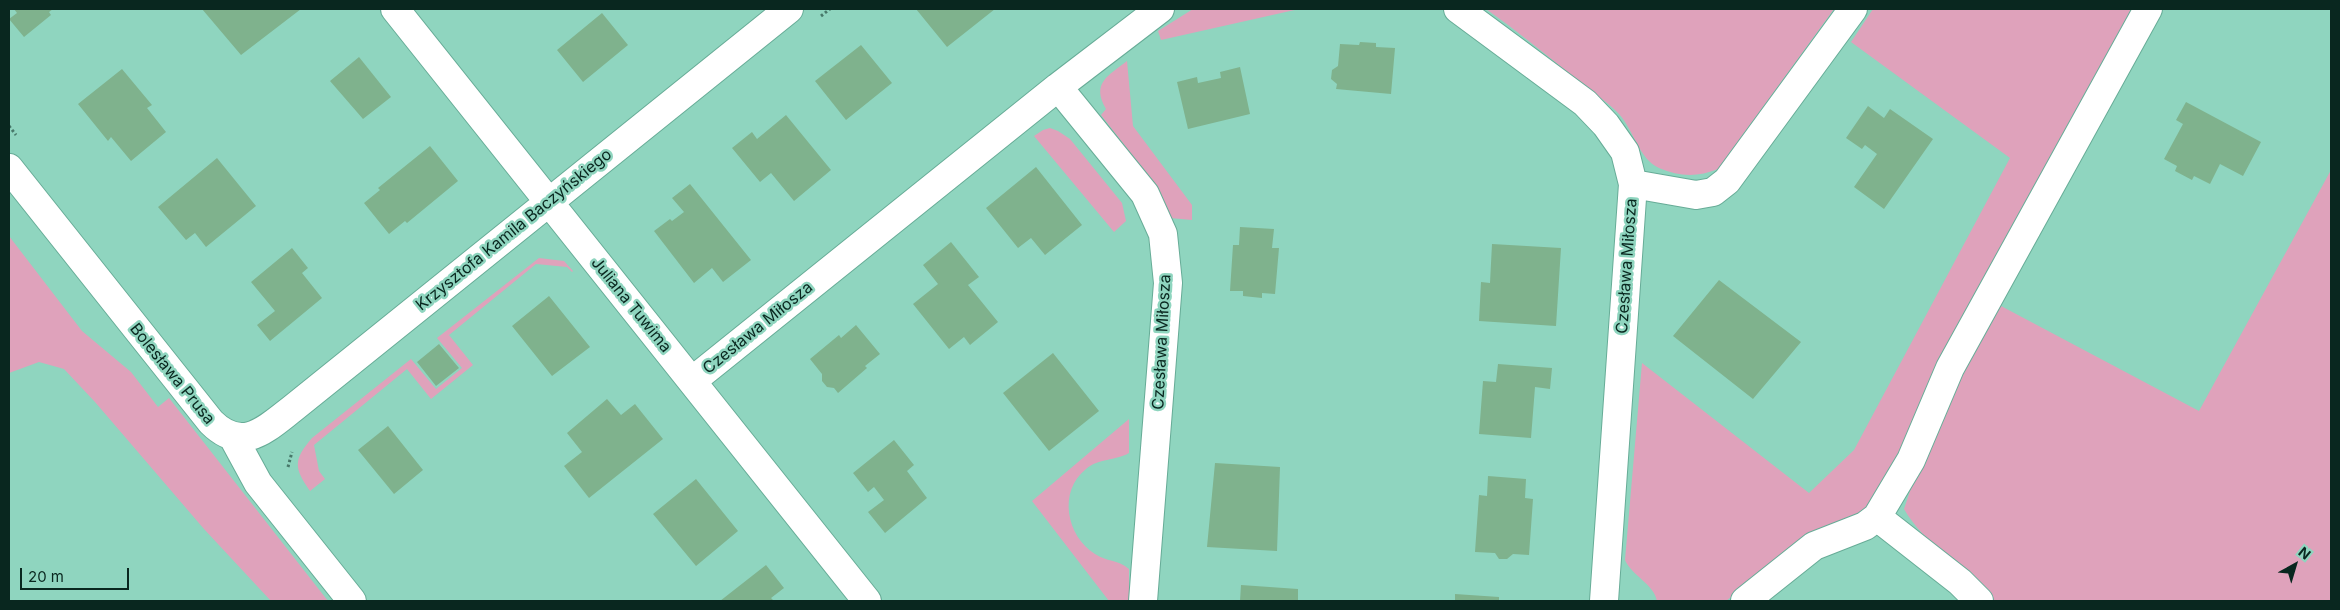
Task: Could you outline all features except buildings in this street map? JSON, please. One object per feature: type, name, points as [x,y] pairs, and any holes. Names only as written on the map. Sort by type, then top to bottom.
[{"type":"street","name":"Juliana Tuwima","points":[[395,9],[867,601]]},
{"type":"street","name":"Krzysztofa Kamila Baczyńskiego","points":[[233,437],[255,435],[276,421],[789,9]]},
{"type":"street","name":"Czesława Miłosza","points":[[692,382],[1058,87],[1160,9]]},
{"type":"street","name":"Czesława Miłosza","points":[[1458,9],[1585,103],[1606,125],[1625,152],[1633,184],[1604,601]]},
{"type":"street","points":[[1633,184],[1696,195],[1713,192],[1727,182],[1739,169],[1854,9]]},
{"type":"street","points":[[1745,601],[1814,546],[1865,526],[1877,517],[1911,460],[1950,368],[2148,9]]},
{"type":"street","name":"Czesława Miłosza","points":[[1058,87],[1145,194],[1163,234],[1168,282],[1143,601]]},
{"type":"street","name":"Bolesława Prusa","points":[[9,168],[202,413],[220,431],[233,437],[258,483],[352,601]]},
{"type":"street","points":[[1877,517],[1960,582],[1979,601]]},
{"type":"path","points":[[288,473],[289,458],[295,444]]},
{"type":"shaded area","points":[[1193,9],[1299,9],[1161,40],[1158,31]]},
{"type":"shaded area","points":[[1486,9],[1834,9],[1718,169],[1689,175],[1667,171],[1652,164],[1641,151],[1624,120],[1614,109],[1532,43]]},
{"type":"shaded area","points":[[1873,9],[2135,9],[1892,471],[1868,505],[1857,515],[1790,551],[1726,601],[1657,601],[1652,590],[1628,566],[1625,560],[1642,363],[1809,493],[1854,450],[2010,158],[1851,42]]},
{"type":"shaded area","points":[[1127,61],[1133,126],[1192,205],[1192,220],[1170,218],[1156,186],[1101,115],[1106,109],[1100,93],[1101,86],[1108,76]]},
{"type":"shaded area","points":[[1050,128],[1070,139],[1122,203],[1126,221],[1114,232],[1034,136]]},
{"type":"shaded area","points":[[2331,170],[2331,601],[1995,601],[1934,546],[1904,509],[1914,479],[1955,380],[2001,306],[2199,411]]},
{"type":"shaded area","points":[[9,236],[82,331],[131,372],[158,407],[169,398],[328,601],[271,601],[204,529],[95,402],[64,369],[39,362],[9,373]]},
{"type":"shaded area","points":[[539,258],[564,261],[573,271],[567,267],[536,264],[449,335],[473,365],[431,399],[407,369],[314,445],[319,471],[325,479],[310,491],[301,476],[298,464],[301,452],[312,438],[411,359],[436,389],[462,368],[437,338]]},
{"type":"shaded area","points":[[1129,419],[1129,453],[1096,463],[1086,469],[1077,478],[1069,501],[1072,525],[1077,536],[1085,546],[1099,557],[1129,569],[1129,601],[1109,601],[1032,501]]}]
